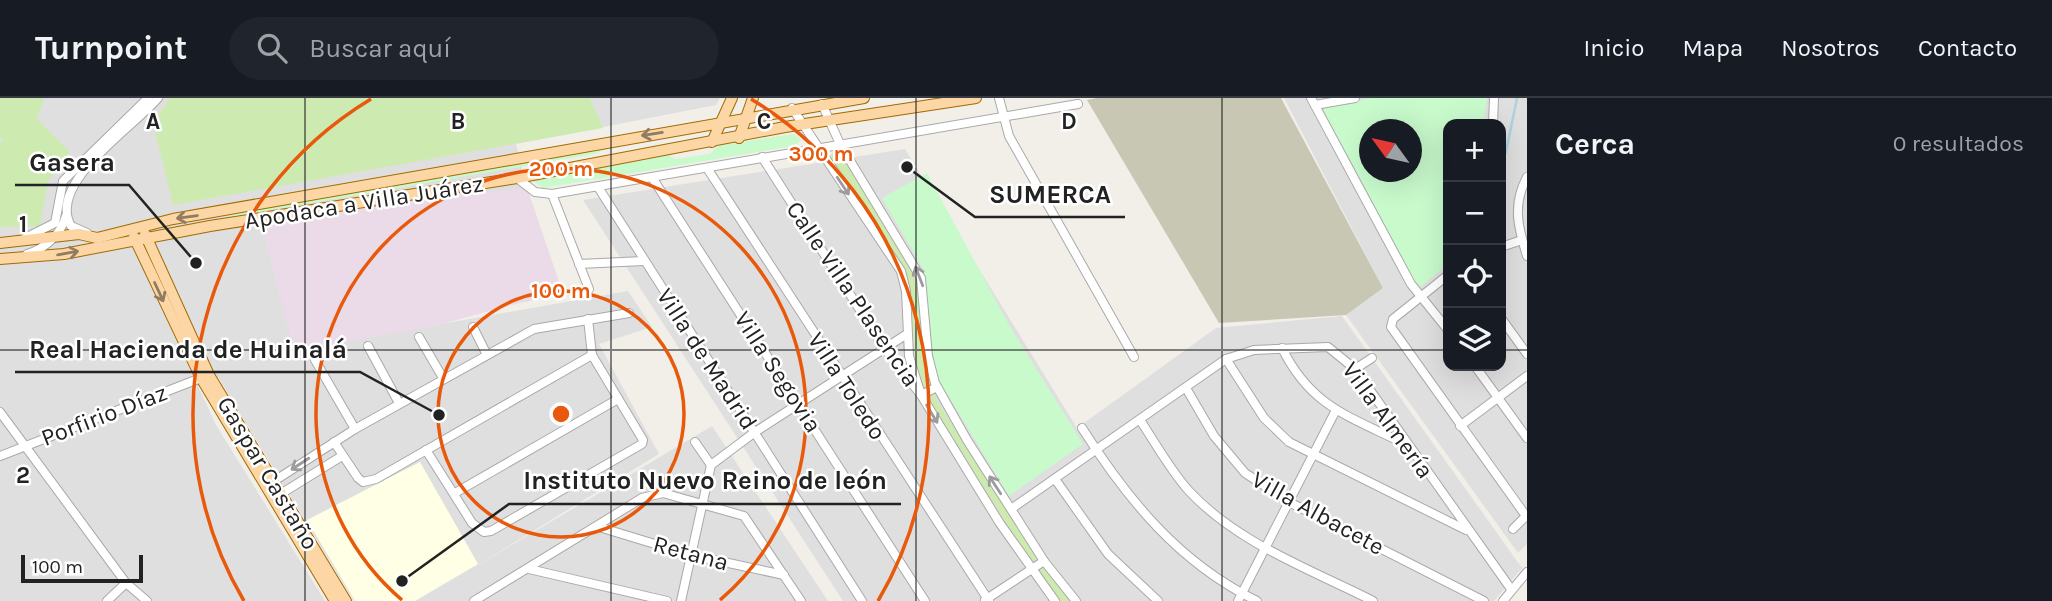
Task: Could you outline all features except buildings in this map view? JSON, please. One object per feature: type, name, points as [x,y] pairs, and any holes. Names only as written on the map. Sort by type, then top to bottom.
[{"type":"main road","points":[[712,142],[732,98]]},
{"type":"main road","points":[[739,138],[753,98]]},
{"type":"main road","name":"Apodaca a Villa Juárez","points":[[0,258],[64,254],[133,235],[142,227],[747,119],[792,108],[864,98]]},
{"type":"main road","name":"Apodaca a Villa Juárez","points":[[0,243],[79,234],[100,237],[133,235],[147,238],[517,178],[802,125],[976,98]]},
{"type":"main road","points":[[419,176],[422,193]]},
{"type":"main road","name":"Gaspar Castaño","points":[[142,227],[205,377]]},
{"type":"main road","name":"Gaspar Castaño","points":[[133,235],[205,377],[277,497],[346,601]]},
{"type":"main road","name":"Gaspar Castaño","points":[[277,497],[335,601]]},
{"type":"street","points":[[14,242],[55,223],[64,181],[148,98]]},
{"type":"street","points":[[0,258],[39,250],[53,238],[66,215],[69,193],[79,175],[158,98]]},
{"type":"street","points":[[999,98],[1009,136],[1134,358]]},
{"type":"street","points":[[1355,98],[1313,102],[1410,284],[1443,323]]},
{"type":"street","points":[[1493,119],[1494,98]]},
{"type":"street","points":[[822,104],[839,144],[908,252],[923,285],[928,356],[937,387],[1044,561],[1076,601]]},
{"type":"street","points":[[517,178],[535,192],[552,194],[653,179],[839,144],[1078,104]]},
{"type":"street","points":[[792,108],[894,260],[906,291],[911,366],[921,395],[1030,570],[1055,601]]},
{"type":"street","name":"Calle Villa Plasencia","points":[[762,158],[885,349],[921,395]]},
{"type":"street","name":"Villa Toledo","points":[[707,168],[986,600]]},
{"type":"street","points":[[1527,177],[1518,194],[1516,209],[1527,256]]},
{"type":"street","name":"Villa Segovia","points":[[653,179],[925,601]]},
{"type":"street","name":"Villa de Madrid","points":[[598,187],[862,601]]},
{"type":"street","points":[[552,194],[589,289]]},
{"type":"street","points":[[66,215],[71,226],[100,237]]},
{"type":"street","points":[[1506,245],[1522,240]]},
{"type":"street","points":[[894,260],[908,252]]},
{"type":"street","points":[[579,264],[644,261]]},
{"type":"street","points":[[1443,279],[1393,319],[1391,327],[1527,516],[1513,529]]},
{"type":"street","points":[[269,484],[399,403],[534,328],[629,313]]},
{"type":"street","points":[[426,450],[479,530],[491,531],[642,444],[643,440],[592,355],[588,318]]},
{"type":"street","points":[[1506,325],[1527,354]]},
{"type":"street","points":[[473,327],[487,355]]},
{"type":"street","points":[[681,601],[711,465],[755,432],[907,334]]},
{"type":"street","points":[[419,337],[443,378]]},
{"type":"street","points":[[368,346],[399,403]]},
{"type":"street","points":[[1282,348],[1303,384],[1336,410],[1407,444]]},
{"type":"street","name":"Villa Almería","points":[[1011,509],[1226,359],[1242,352],[1282,348],[1328,348],[1355,369],[1511,589]]},
{"type":"street","points":[[334,442],[363,482],[376,479],[592,355]]},
{"type":"street","points":[[1355,369],[1372,358]]},
{"type":"street","points":[[1226,359],[1274,431],[1312,456],[1469,531]]},
{"type":"street","points":[[315,360],[355,429]]},
{"type":"street","points":[[1479,371],[1527,438]]},
{"type":"street","points":[[1460,426],[1527,376]]},
{"type":"street","name":"Porfirio Díaz","points":[[0,456],[25,444],[205,377]]},
{"type":"street","points":[[921,395],[937,387]]},
{"type":"street","name":"Villa Albacete","points":[[1185,388],[1231,460],[1245,473],[1289,502],[1484,601]]},
{"type":"street","points":[[455,493],[618,399]]},
{"type":"street","points":[[1240,597],[1336,410]]},
{"type":"street","points":[[0,411],[126,583],[147,601]]},
{"type":"street","points":[[1140,420],[1190,491],[1222,519],[1266,547],[1373,601]]},
{"type":"street","points":[[1082,428],[1131,499],[1163,536],[1240,597],[1257,601]]},
{"type":"street","points":[[695,442],[711,465]]},
{"type":"street","points":[[277,497],[342,456]]},
{"type":"street","points":[[1055,479],[1108,554],[1158,601]]},
{"type":"street","points":[[474,601],[599,527],[642,498],[658,492],[744,516],[801,601]]},
{"type":"street","name":"Retana","points":[[599,527],[691,555],[784,575]]},
{"type":"street","points":[[986,600],[1044,561]]},
{"type":"street","points":[[528,569],[667,601]]},
{"type":"street","points":[[1503,601],[1527,572]]},
{"type":"street","points":[[107,601],[126,583]]},
{"type":"shaded area","points":[[0,98],[720,98],[716,105],[516,144],[527,188],[563,294],[300,349],[628,291],[652,327],[599,344],[659,454],[458,577],[712,426],[828,601],[354,601],[218,377],[198,386],[216,425],[325,601],[0,601]]},
{"type":"shaded area","points":[[1281,98],[1383,288],[1346,315],[1219,323],[1087,100]]},
{"type":"shaded area","points":[[1284,98],[1527,98],[1527,544],[1518,553],[1346,315],[1383,288]]},
{"type":"shaded area","points":[[905,149],[1077,428],[1216,328],[1342,316],[1522,568],[1494,601],[843,601],[583,200]]},
{"type":"shaded area","points":[[527,188],[563,294],[544,296],[442,324],[294,351],[260,218]]},
{"type":"shaded area","points":[[420,462],[478,564],[415,601],[355,601],[307,520]]},
{"type":"green space","points":[[0,98],[44,98],[37,119],[70,152],[48,181],[40,226],[0,227],[0,143],[4,141],[0,138]]},
{"type":"green space","points":[[170,98],[590,98],[603,128],[173,205],[153,123]]},
{"type":"green space","points":[[1372,98],[1487,98],[1485,119],[1443,119],[1443,268],[1420,287],[1415,286],[1360,182],[1422,182],[1422,119],[1359,119],[1359,181],[1323,113],[1326,106]]},
{"type":"green space","points":[[794,134],[801,140],[794,146],[543,188],[530,178],[667,154],[675,159],[709,154],[720,145]]},
{"type":"green space","points":[[612,146],[595,154],[223,218],[244,210]]},
{"type":"green space","points":[[833,152],[839,152],[913,272],[921,304],[922,349],[927,376],[936,399],[1022,535],[1071,601],[1059,601],[1041,579],[921,387],[906,278],[830,156]]},
{"type":"green space","points":[[927,173],[1009,325],[1083,444],[1009,496],[935,374],[931,361],[924,270],[882,198]]},
{"type":"waterway","points":[[1506,152],[1517,98]]},
{"type":"place","name":"SUMERCA","points":[[907,167]]},
{"type":"place","name":"Gasera","points":[[196,263]]},
{"type":"place","name":"Real Hacienda de Huinalá","points":[[439,415]]},
{"type":"place","name":"Instituto Nuevo Reino de león","points":[[402,581]]}]
